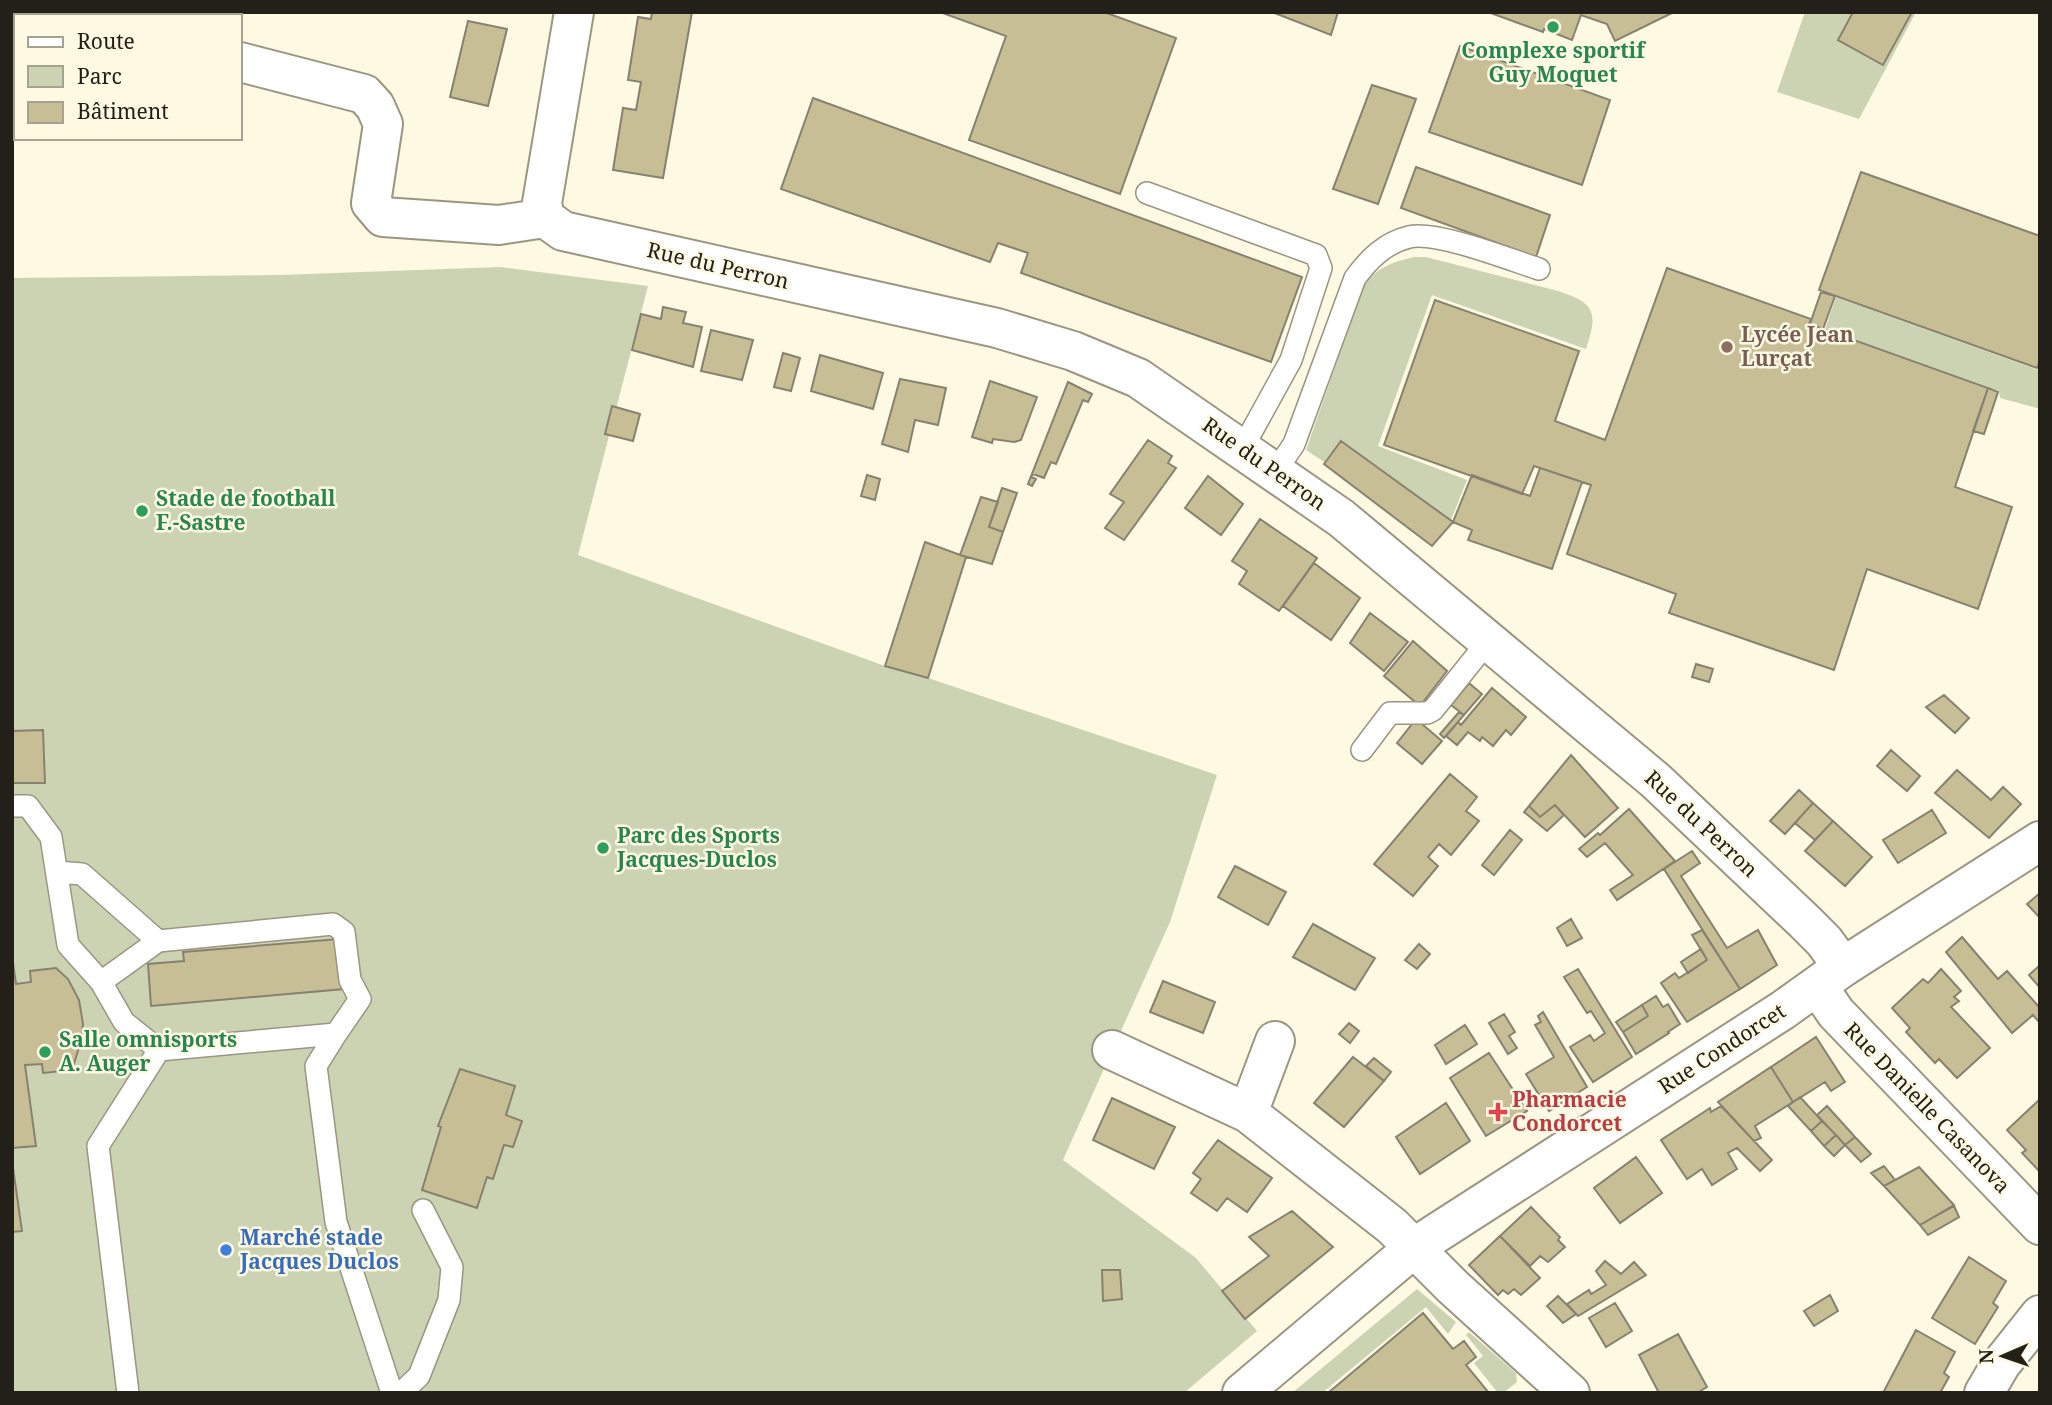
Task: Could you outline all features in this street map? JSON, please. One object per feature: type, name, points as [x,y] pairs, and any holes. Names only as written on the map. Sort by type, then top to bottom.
[{"type":"street","points":[[242,63],[364,94],[383,124],[371,203],[383,216],[499,225],[545,218],[542,204],[574,12]]},
{"type":"street","name":"Rue du Perron","points":[[545,218],[563,231],[998,328],[1073,351],[1138,378],[1341,518],[1671,794],[1824,942],[1830,977]]},
{"type":"street","name":"Rue Condorcet","points":[[1242,1393],[1415,1247],[2040,841]]},
{"type":"street","name":"Rue Danielle Casanova","points":[[1830,977],[1836,1013],[2040,1225]]},
{"type":"street","points":[[1248,1113],[1275,1041]]},
{"type":"street","points":[[1112,1050],[1248,1113],[1392,1226],[1453,1287],[1570,1393]]},
{"type":"street","points":[[1984,1393],[2001,1364],[2040,1315]]},
{"type":"lane","points":[[1147,193],[1316,255],[1321,268],[1291,360],[1242,449]]},
{"type":"lane","points":[[1275,472],[1294,444],[1355,278],[1371,257],[1412,236],[1434,237],[1539,269]]},
{"type":"lane","points":[[1362,750],[1390,713],[1427,713],[1433,710],[1489,640]]},
{"type":"lane","points":[[12,806],[28,806],[51,837],[68,945],[101,982],[124,1022],[159,1050],[335,1034]]},
{"type":"lane","points":[[57,872],[82,874],[158,941]]},
{"type":"lane","points":[[101,982],[158,941],[334,924],[344,932],[350,980],[360,999],[316,1066],[336,1222],[392,1393]]},
{"type":"lane","points":[[128,1393],[98,1146],[159,1050]]},
{"type":"lane","points":[[401,1393],[419,1377],[449,1300],[452,1267],[423,1210]]},
{"type":"green space","points":[[1805,12],[1916,12],[1859,119],[1777,92]]},
{"type":"green space","points":[[1415,257],[1426,257],[1571,295],[1587,305],[1592,318],[1586,349],[1432,295],[1378,446],[1467,480],[1451,520],[1341,440],[1324,462],[1306,450],[1363,287],[1373,275],[1386,266]]},
{"type":"green space","name":"Parc des Sports Jacques-Duclos","points":[[500,267],[648,286],[578,555],[885,666],[1217,775],[1170,922],[1063,1160],[1196,1258],[1257,1331],[1184,1393],[12,1393],[12,278],[280,275]]},
{"type":"green space","points":[[1836,297],[2038,370],[2040,367],[2040,409],[2000,398],[1999,391],[1825,329]]},
{"type":"green space","points":[[1417,1289],[1456,1322],[1448,1334],[1426,1307],[1322,1393],[1292,1393]]},
{"type":"green space","points":[[1469,1332],[1516,1373],[1517,1382],[1503,1393],[1498,1393],[1474,1363],[1483,1356],[1466,1335]]},
{"type":"building","points":[[652,12],[692,12],[663,178],[613,170],[623,108],[636,110],[641,82],[628,80],[638,17],[651,19]]},
{"type":"building","points":[[940,12],[1104,12],[1176,38],[1120,194],[969,140],[1006,36]]},
{"type":"building","points":[[1272,12],[1338,12],[1331,35]]},
{"type":"building","name":"Complexe sportif Guy Moquet","points":[[1488,12],[1674,12],[1615,41],[1607,24],[1581,15],[1572,40]]},
{"type":"building","points":[[1853,12],[1912,12],[1883,65],[1838,40]]},
{"type":"building","points":[[468,21],[507,29],[488,106],[450,97]]},
{"type":"building","points":[[1460,46],[1610,100],[1582,185],[1429,132]]},
{"type":"building","points":[[1372,85],[1416,99],[1378,204],[1333,189]]},
{"type":"building","points":[[813,98],[1302,277],[1271,362],[1021,273],[1028,253],[998,243],[990,262],[781,189]]},
{"type":"building","points":[[1416,167],[1550,215],[1536,257],[1401,208]]},
{"type":"building","points":[[1861,172],[2040,236],[2040,360],[2037,368],[1819,290]]},
{"type":"building","points":[[1667,268],[1811,319],[1809,324],[1988,388],[1955,487],[2012,507],[1978,609],[1867,569],[1834,670],[1669,613],[1676,594],[1567,554],[1591,485],[1534,466],[1522,494],[1384,445],[1435,300],[1579,351],[1555,421],[1605,440]]},
{"type":"building","points":[[1821,292],[1835,296],[1823,329],[1810,324]]},
{"type":"building","points":[[663,307],[686,312],[683,323],[702,327],[693,367],[632,350],[641,314],[661,319]]},
{"type":"building","points":[[711,330],[753,340],[742,380],[701,371]]},
{"type":"building","points":[[783,353],[800,358],[791,391],[774,387]]},
{"type":"building","points":[[820,355],[883,373],[873,409],[811,391]]},
{"type":"building","points":[[900,379],[946,388],[938,425],[915,420],[908,452],[882,444]]},
{"type":"building","points":[[990,381],[1037,397],[1021,440],[1014,442],[993,439],[992,443],[972,437]]},
{"type":"building","points":[[1068,382],[1092,394],[1088,402],[1083,400],[1056,464],[1051,462],[1044,478],[1033,474],[1031,477],[1036,479],[1032,486],[1028,484]]},
{"type":"building","points":[[1988,388],[1998,392],[1984,434],[1973,431]]},
{"type":"building","points":[[612,406],[640,414],[633,441],[605,434]]},
{"type":"building","points":[[1148,440],[1172,456],[1168,463],[1176,468],[1124,540],[1105,528],[1124,502],[1110,494]]},
{"type":"building","points":[[1341,441],[1453,522],[1432,546],[1324,464]]},
{"type":"building","points":[[1540,468],[1582,482],[1552,569],[1468,540],[1472,530],[1453,522],[1472,475],[1530,496]]},
{"type":"building","points":[[867,475],[880,479],[875,500],[861,496]]},
{"type":"building","points":[[1208,476],[1243,504],[1221,535],[1185,508]]},
{"type":"building","points":[[1002,488],[1017,493],[1003,532],[989,527]]},
{"type":"building","points":[[981,497],[998,502],[989,527],[1003,532],[992,564],[960,555]]},
{"type":"building","points":[[1260,519],[1317,558],[1279,611],[1239,584],[1247,571],[1232,561]]},
{"type":"building","points":[[925,542],[966,557],[928,678],[885,666]]},
{"type":"building","points":[[1314,563],[1360,598],[1331,640],[1283,606]]},
{"type":"building","points":[[1370,613],[1408,642],[1384,671],[1350,643]]},
{"type":"building","points":[[1413,641],[1447,671],[1420,706],[1384,676]]},
{"type":"building","points":[[1696,664],[1713,669],[1709,682],[1692,677]]},
{"type":"building","points":[[1469,683],[1482,694],[1464,715],[1451,705]]},
{"type":"building","points":[[1492,688],[1526,717],[1511,735],[1506,730],[1493,746],[1482,737],[1480,741],[1468,732],[1457,745],[1446,736],[1458,722],[1461,725]]},
{"type":"building","points":[[1944,695],[1969,718],[1955,733],[1926,707]]},
{"type":"building","points":[[1459,712],[1464,715],[1444,738],[1440,734]]},
{"type":"building","points":[[1416,719],[1442,741],[1422,764],[1397,743]]},
{"type":"building","points":[[43,730],[45,783],[12,783],[12,731]]},
{"type":"building","points":[[1891,750],[1920,776],[1907,791],[1877,766]]},
{"type":"building","points":[[1571,755],[1618,808],[1585,837],[1555,805],[1540,817],[1529,806]]},
{"type":"building","points":[[1957,770],[1991,800],[2003,787],[2021,804],[1989,838],[1935,793]]},
{"type":"building","points":[[1450,774],[1477,797],[1466,811],[1479,821],[1451,855],[1439,844],[1428,857],[1438,866],[1413,896],[1374,864]]},
{"type":"building","points":[[1799,790],[1813,803],[1785,834],[1770,821]]},
{"type":"building","points":[[1813,803],[1833,821],[1815,840],[1795,823]]},
{"type":"building","points":[[1555,805],[1564,815],[1547,831],[1524,812],[1529,806],[1540,817]]},
{"type":"building","points":[[1629,809],[1675,861],[1617,900],[1610,890],[1633,875],[1605,843],[1587,857],[1579,849],[1598,833],[1600,835]]},
{"type":"building","points":[[1932,810],[1946,833],[1898,863],[1883,840]]},
{"type":"building","points":[[1833,821],[1872,857],[1845,886],[1805,851]]},
{"type":"building","points":[[1510,830],[1522,840],[1494,875],[1482,865]]},
{"type":"building","points":[[1692,851],[1700,863],[1681,876],[1727,948],[1758,930],[1777,965],[1740,989],[1664,869]]},
{"type":"building","points":[[1235,866],[1286,892],[1268,925],[1218,897]]},
{"type":"building","points":[[2040,893],[2040,918],[2027,904]]},
{"type":"building","points":[[1571,919],[1582,938],[1567,946],[1557,928]]},
{"type":"building","points":[[1313,924],[1375,958],[1355,990],[1293,957]]},
{"type":"building","points":[[1702,930],[1740,989],[1687,1022],[1661,983],[1675,973],[1679,978],[1707,960],[1692,935]]},
{"type":"building","points":[[1962,937],[1998,979],[2007,971],[2040,1008],[2040,1023],[2033,1015],[2012,1033],[1946,952]]},
{"type":"building","points":[[339,939],[344,989],[151,1006],[148,964],[184,961],[183,952]]},
{"type":"building","points":[[1419,944],[1430,954],[1417,969],[1405,960]]},
{"type":"building","points":[[1701,949],[1707,960],[1688,973],[1681,962]]},
{"type":"building","name":"Salle omnisports A. Auger","points":[[12,956],[16,984],[31,982],[30,971],[56,968],[68,979],[79,1000],[83,1024],[72,1070],[43,1073],[42,1064],[25,1065],[36,1146],[12,1148]]},
{"type":"building","points":[[2040,965],[2040,988],[2029,975]]},
{"type":"building","points":[[1578,969],[1632,1057],[1593,1082],[1570,1047],[1590,1035],[1594,1041],[1605,1033],[1591,1011],[1587,1013],[1564,977]]},
{"type":"building","points":[[1941,969],[1961,991],[1954,997],[1959,1001],[1951,1007],[1990,1048],[1957,1078],[1939,1059],[1935,1063],[1906,1032],[1910,1028],[1892,1008],[1923,979],[1928,983]]},
{"type":"building","points":[[1163,981],[1215,1002],[1203,1033],[1150,1012]]},
{"type":"building","points":[[1656,996],[1663,1007],[1668,1004],[1680,1024],[1636,1054],[1623,1032],[1648,1016],[1642,1005]]},
{"type":"building","points":[[1642,1005],[1648,1016],[1623,1032],[1616,1022]]},
{"type":"building","points":[[1543,1012],[1587,1087],[1549,1111],[1526,1074],[1554,1057],[1535,1025],[1541,1022],[1538,1016]]},
{"type":"building","points":[[1504,1014],[1515,1032],[1509,1036],[1517,1048],[1508,1054],[1489,1023]]},
{"type":"building","points":[[1349,1023],[1359,1031],[1350,1043],[1339,1034]]},
{"type":"building","points":[[1465,1025],[1477,1044],[1446,1064],[1435,1045]]},
{"type":"building","points":[[1816,1037],[1845,1082],[1831,1091],[1825,1082],[1793,1102],[1771,1067]]},
{"type":"building","points":[[1489,1053],[1527,1111],[1486,1136],[1450,1078]]},
{"type":"building","points":[[1353,1057],[1384,1081],[1344,1127],[1314,1103]]},
{"type":"building","points":[[1374,1058],[1391,1072],[1384,1081],[1366,1066]]},
{"type":"building","points":[[1771,1067],[1793,1102],[1755,1126],[1761,1138],[1754,1141],[1718,1102]]},
{"type":"building","points":[[460,1069],[515,1086],[506,1115],[522,1121],[513,1147],[504,1145],[493,1179],[487,1177],[477,1208],[422,1190],[441,1127],[438,1126]]},
{"type":"building","points":[[1800,1097],[1822,1121],[1811,1131],[1788,1106]]},
{"type":"building","points":[[1112,1098],[1175,1127],[1154,1169],[1093,1140]]},
{"type":"building","points":[[2039,1100],[2040,1172],[2022,1153],[2026,1150],[2007,1130]]},
{"type":"building","points":[[1446,1103],[1470,1141],[1420,1174],[1396,1137]]},
{"type":"building","points":[[1721,1106],[1772,1160],[1760,1171],[1737,1148],[1728,1153],[1737,1169],[1712,1185],[1702,1169],[1687,1179],[1661,1140],[1710,1108],[1711,1112]]},
{"type":"building","points":[[1827,1106],[1855,1137],[1845,1145],[1817,1115]]},
{"type":"building","points":[[1822,1121],[1836,1135],[1824,1146],[1811,1131]]},
{"type":"building","points":[[1836,1135],[1845,1145],[1834,1156],[1824,1146]]},
{"type":"building","points":[[1855,1137],[1871,1154],[1861,1162],[1845,1145]]},
{"type":"building","points":[[1218,1140],[1272,1178],[1247,1212],[1227,1198],[1217,1211],[1191,1193],[1201,1179],[1193,1173]]},
{"type":"building","points":[[1636,1157],[1662,1193],[1620,1223],[1594,1188]]},
{"type":"building","points":[[12,1161],[22,1231],[12,1232]]},
{"type":"building","points":[[1884,1166],[1895,1180],[1884,1186],[1871,1173]]},
{"type":"building","points":[[1919,1167],[1954,1205],[1920,1225],[1884,1186]]},
{"type":"building","points":[[1954,1206],[1959,1217],[1928,1235],[1920,1225]]},
{"type":"building","points":[[1531,1207],[1560,1237],[1558,1240],[1565,1247],[1548,1262],[1540,1256],[1530,1266],[1500,1236]]},
{"type":"building","points":[[1292,1211],[1333,1247],[1245,1319],[1222,1291],[1269,1256],[1249,1237]]},
{"type":"building","points":[[1500,1236],[1540,1278],[1521,1295],[1514,1289],[1508,1294],[1503,1290],[1498,1295],[1469,1265]]},
{"type":"building","points":[[1969,1257],[2006,1281],[1993,1303],[1998,1307],[1975,1344],[1932,1318]]},
{"type":"building","points":[[1605,1261],[1621,1274],[1634,1262],[1646,1275],[1578,1316],[1567,1304],[1589,1290],[1591,1294],[1606,1285],[1596,1271]]},
{"type":"building","points":[[1102,1270],[1120,1270],[1122,1299],[1103,1301]]},
{"type":"building","points":[[1830,1295],[1838,1311],[1814,1326],[1804,1311]]},
{"type":"building","points":[[1558,1296],[1576,1314],[1563,1323],[1547,1306]]},
{"type":"building","points":[[1615,1303],[1632,1331],[1606,1347],[1589,1318]]},
{"type":"building","points":[[1423,1313],[1453,1349],[1464,1341],[1476,1357],[1466,1365],[1489,1393],[1328,1393]]},
{"type":"building","points":[[1916,1330],[1955,1352],[1944,1373],[1949,1377],[1940,1393],[1883,1393]]},
{"type":"building","points":[[1678,1334],[1707,1387],[1697,1393],[1659,1393],[1639,1355]]},
{"type":"place","name":"Complexe sportif Guy Moquet","points":[[1553,27]]},
{"type":"place","name":"Lycée Jean Lurçat","points":[[1727,347]]},
{"type":"place","name":"Stade de football F.-Sastre","points":[[142,511]]},
{"type":"place","name":"Parc des Sports Jacques-Duclos","points":[[603,848]]},
{"type":"place","name":"Salle omnisports A. Auger","points":[[45,1052]]},
{"type":"place","name":"Pharmacie Condorcet","points":[[1498,1112]]},
{"type":"place","name":"Marché stade Jacques Duclos","points":[[226,1250]]}]
